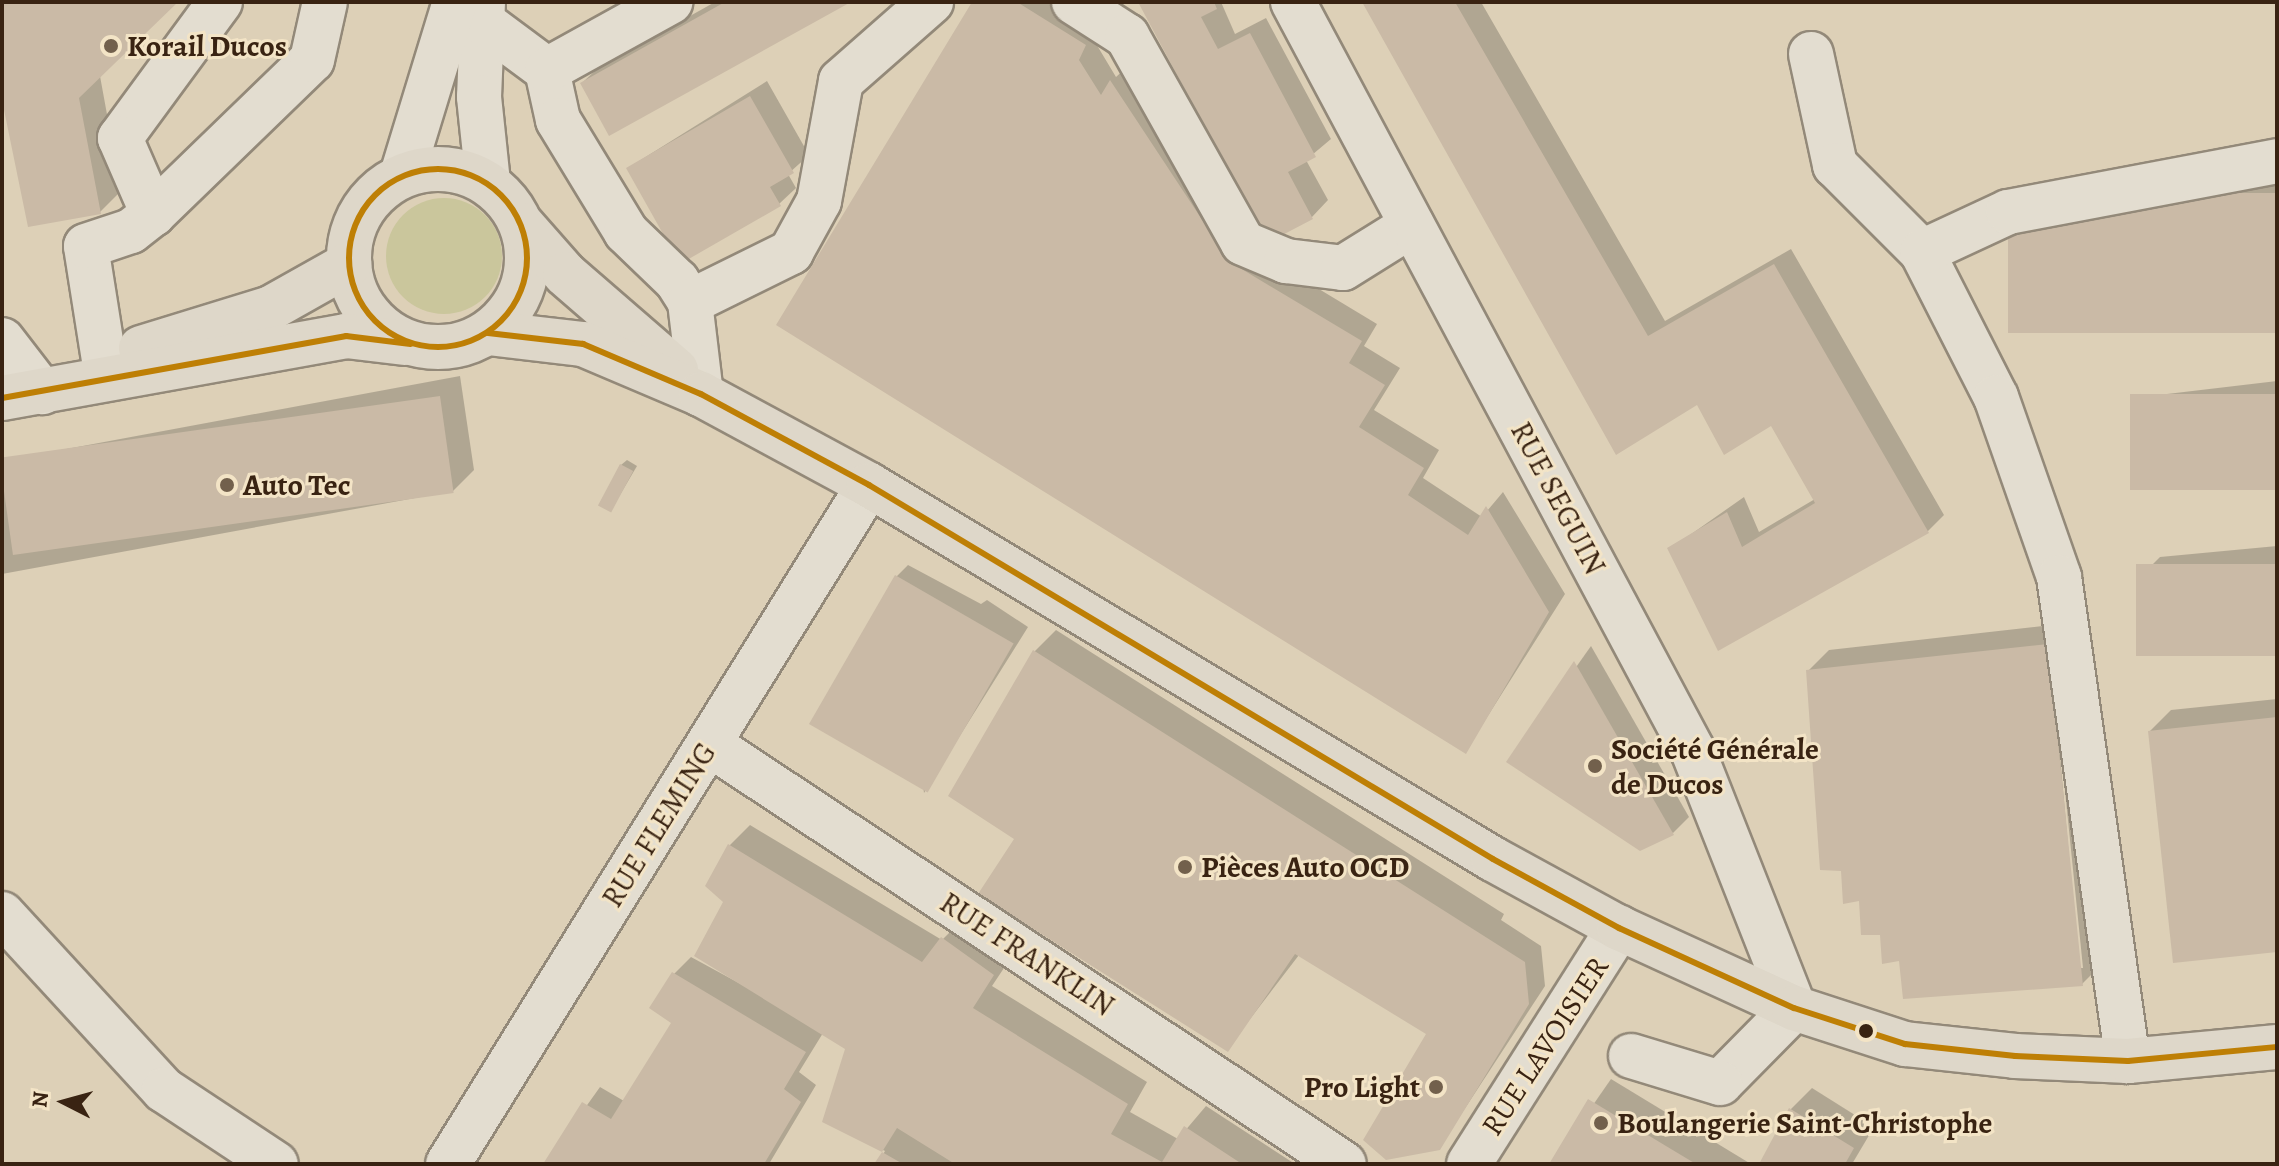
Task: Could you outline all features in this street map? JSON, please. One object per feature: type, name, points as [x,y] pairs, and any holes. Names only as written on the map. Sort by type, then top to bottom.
[{"type":"main road","points":[[411,344],[376,322],[359,300],[349,264],[358,218],[378,191],[402,175],[451,168],[488,182],[565,274],[701,394]]},
{"type":"main road","points":[[22,395],[346,336],[454,347],[488,333],[521,294],[528,264],[522,225]]},
{"type":"main road","points":[[22,395],[104,360],[271,308],[349,264]]},
{"type":"main road","points":[[488,333],[583,344],[701,394],[869,485],[1619,928],[1794,1008],[1905,1044],[2128,1061],[2277,1047]]},
{"type":"street","points":[[153,214],[120,138],[220,2]]},
{"type":"street","points":[[104,360],[86,246],[131,231],[153,214],[312,60],[325,2]]},
{"type":"street","points":[[547,70],[670,2]]},
{"type":"street","points":[[690,302],[791,252],[819,201],[841,81],[931,2]]},
{"type":"street","points":[[1074,2],[1127,36],[1243,243],[1286,261],[1343,268],[1412,225]]},
{"type":"street","name":"RUE SEGUIN","points":[[1293,2],[1693,751],[1794,1008]]},
{"type":"street","points":[[473,8],[547,70],[558,120],[626,232],[690,302],[701,394]]},
{"type":"street","points":[[402,175],[473,8]]},
{"type":"street","points":[[473,8],[488,182]]},
{"type":"street","points":[[1811,54],[1835,165],[1922,252],[1996,397],[2059,577],[2128,1061]]},
{"type":"street","points":[[1922,252],[2008,212],[2277,161]]},
{"type":"street","points":[[2,340],[22,395]]},
{"type":"street","name":"RUE FLEMING","points":[[448,1164],[869,485]]},
{"type":"street","name":"RUE FRANKLIN","points":[[709,744],[1344,1164]]},
{"type":"street","points":[[2,914],[164,1090],[276,1164]]},
{"type":"street","name":"RUE LAVOISIER","points":[[1469,1164],[1619,928]]},
{"type":"street","points":[[1631,1056],[1720,1083],[1794,1008]]},
{"type":"shaded area","points":[[444,198],[466,202],[485,215],[498,234],[502,256],[498,278],[485,297],[466,310],[444,314],[422,310],[403,297],[390,278],[386,256],[390,234],[403,215],[422,202]]},
{"type":"building","points":[[2,2],[178,2],[79,98],[101,214],[28,227],[2,100]]},
{"type":"building","points":[[725,2],[851,2],[609,136],[580,83]]},
{"type":"building","points":[[972,2],[1017,2],[1086,45],[1079,60],[1101,95],[1110,80],[1230,262],[1362,341],[1349,363],[1385,385],[1359,427],[1424,468],[1408,495],[1468,535],[1486,506],[1549,612],[1466,754],[776,325]]},
{"type":"building","points":[[1138,2],[1214,2],[1217,9],[1201,17],[1218,49],[1250,33],[1316,157],[1288,172],[1313,219],[1267,243]]},
{"type":"building","points":[[1362,2],[1455,2],[1648,336],[1774,264],[1929,533],[1718,651],[1667,548],[1727,512],[1742,547],[1815,503],[1771,426],[1724,455],[1697,405],[1616,455]]},
{"type":"building","points":[[750,96],[794,173],[770,187],[781,206],[680,264],[626,168]]},
{"type":"building","points":[[2008,193],[2277,193],[2277,333],[2008,333]]},
{"type":"building","points":[[2130,394],[2277,394],[2277,490],[2130,490]]},
{"type":"building","name":"Auto Tec","points":[[440,396],[454,493],[13,555],[2,458]]},
{"type":"building","points":[[620,464],[633,471],[611,513],[598,505]]},
{"type":"building","points":[[2136,564],[2277,564],[2277,656],[2136,656]]},
{"type":"building","points":[[895,575],[1014,644],[928,792],[809,724]]},
{"type":"building","points":[[2048,644],[2083,986],[1903,999],[1899,961],[1882,964],[1880,935],[1861,935],[1859,901],[1843,904],[1841,871],[1820,870],[1806,670]]},
{"type":"building","name":"Pièces Auto OCD","points":[[1033,650],[1525,962],[1529,1004],[1440,1150],[1386,1160],[1363,1140],[1426,1034],[1295,954],[1228,1052],[978,894],[1014,839],[948,796]]},
{"type":"building","points":[[1574,661],[1674,835],[1640,851],[1506,762]]},
{"type":"building","points":[[2277,717],[2277,952],[2173,963],[2148,731]]},
{"type":"building","points":[[728,844],[922,962],[941,937],[994,975],[973,1008],[1128,1104],[1111,1134],[1162,1162],[1184,1126],[1242,1164],[955,1164],[897,1128],[882,1152],[822,1122],[845,1049],[694,956],[723,902],[705,886]]},
{"type":"building","points":[[672,972],[806,1052],[784,1089],[801,1102],[764,1164],[543,1164],[582,1102],[611,1119],[671,1023],[649,1008]]},
{"type":"building","name":"Boulangerie Saint-Christophe","points":[[1588,1099],[1666,1146],[1696,1164],[1549,1164]]},
{"type":"building","name":"Boulangerie Saint-Christophe","points":[[1789,1108],[1854,1148],[1845,1164],[1759,1164]]},
{"type":"building","points":[[882,1152],[903,1164],[874,1164]]},
{"type":"transit line","points":[[438,169],[472,176],[501,195],[520,224],[527,258],[520,292],[501,321],[472,340],[438,347],[404,340],[375,321],[356,292],[349,258],[356,224],[375,195],[404,176],[438,169]]},
{"type":"transit line","points":[[488,333],[583,344],[701,394],[869,485],[1493,859],[1619,928],[1794,1008],[1905,1044],[2015,1056],[2128,1061],[2277,1047]]},
{"type":"transit line","points":[[2,398],[346,336],[411,344]]},
{"type":"place","name":"Korail Ducos","points":[[111,46]]},
{"type":"place","name":"Auto Tec","points":[[227,485]]},
{"type":"place","name":"Société Générale de Ducos","points":[[1595,766]]},
{"type":"place","name":"Pièces Auto OCD","points":[[1185,867]]},
{"type":"place","name":"Pro Light","points":[[1436,1087]]},
{"type":"place","name":"Boulangerie Saint-Christophe","points":[[1601,1123]]}]
